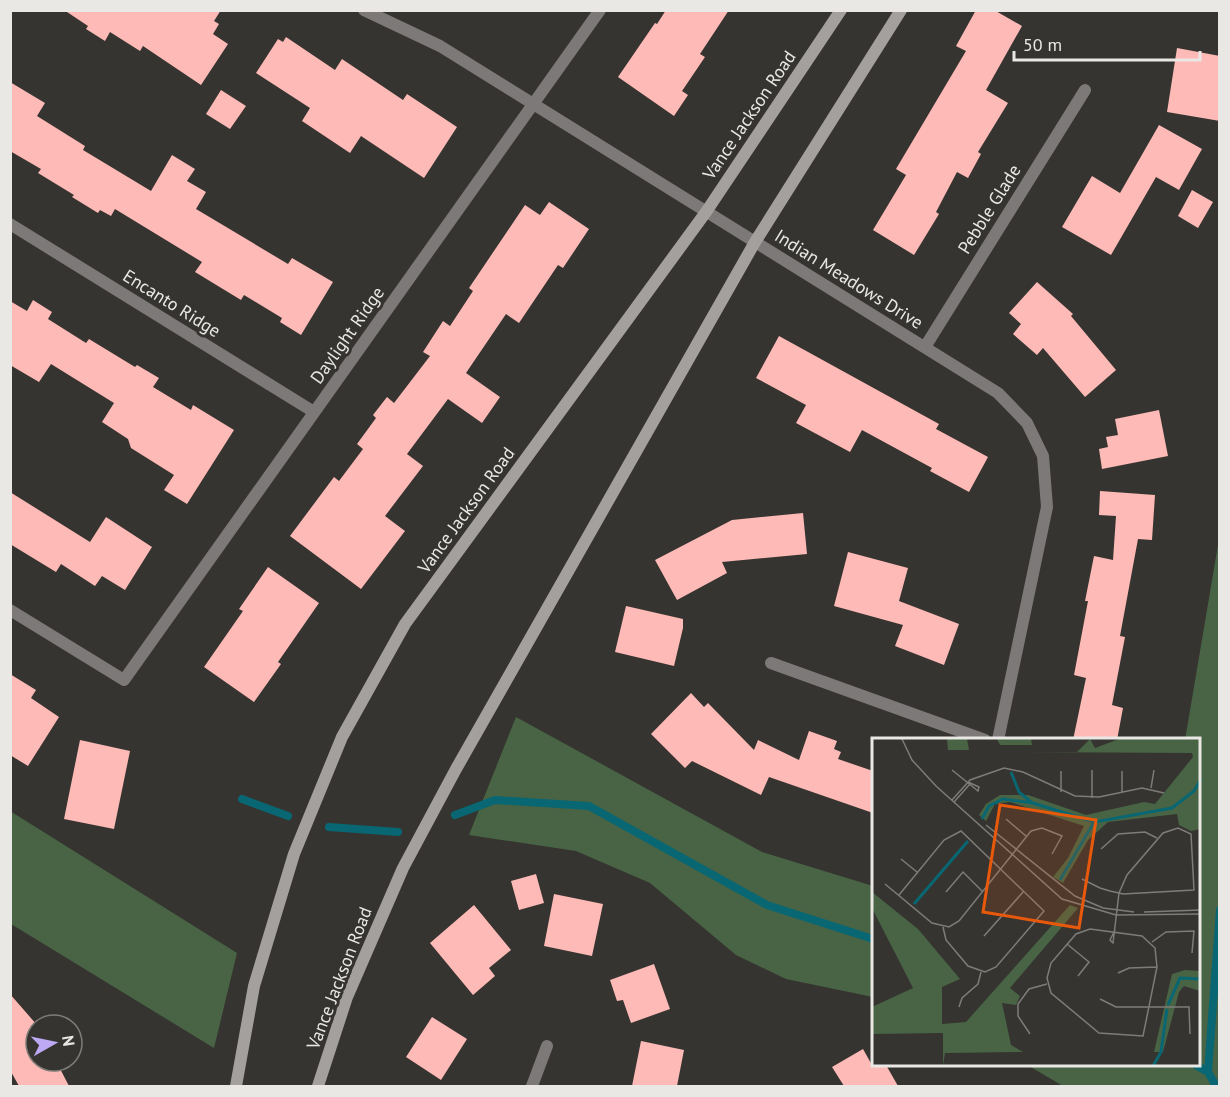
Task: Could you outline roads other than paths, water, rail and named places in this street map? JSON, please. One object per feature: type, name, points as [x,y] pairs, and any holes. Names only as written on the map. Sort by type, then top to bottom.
[{"type":"main road","name":"Vance Jackson Road","points":[[236,1086],[254,986],[294,854],[342,737],[405,624],[706,212],[842,10]]},
{"type":"main road","name":"Vance Jackson Road","points":[[318,1086],[347,997],[403,868],[456,769],[755,242],[901,10]]},
{"type":"street","name":"Indian Meadows Drive","points":[[364,10],[440,46],[925,347],[998,393],[1027,423],[1043,456],[1047,507],[998,738]]},
{"type":"street","name":"Daylight Ridge","points":[[10,610],[124,680],[600,10]]},
{"type":"street","name":"Pebble Glade","points":[[925,347],[1085,90]]},
{"type":"street","name":"Encanto Ridge","points":[[10,224],[315,412]]},
{"type":"street","points":[[771,663],[979,738]]},
{"type":"street","points":[[532,1086],[547,1046]]},
{"type":"waterway","points":[[242,799],[288,816]]},
{"type":"waterway","points":[[455,815],[495,800],[589,806],[767,905],[872,939]]},
{"type":"waterway","points":[[329,827],[398,832]]},
{"type":"waterway","points":[[1208,1072],[1220,910]]},
{"type":"waterway","points":[[1199,1067],[1208,1072],[1216,1086]]}]
